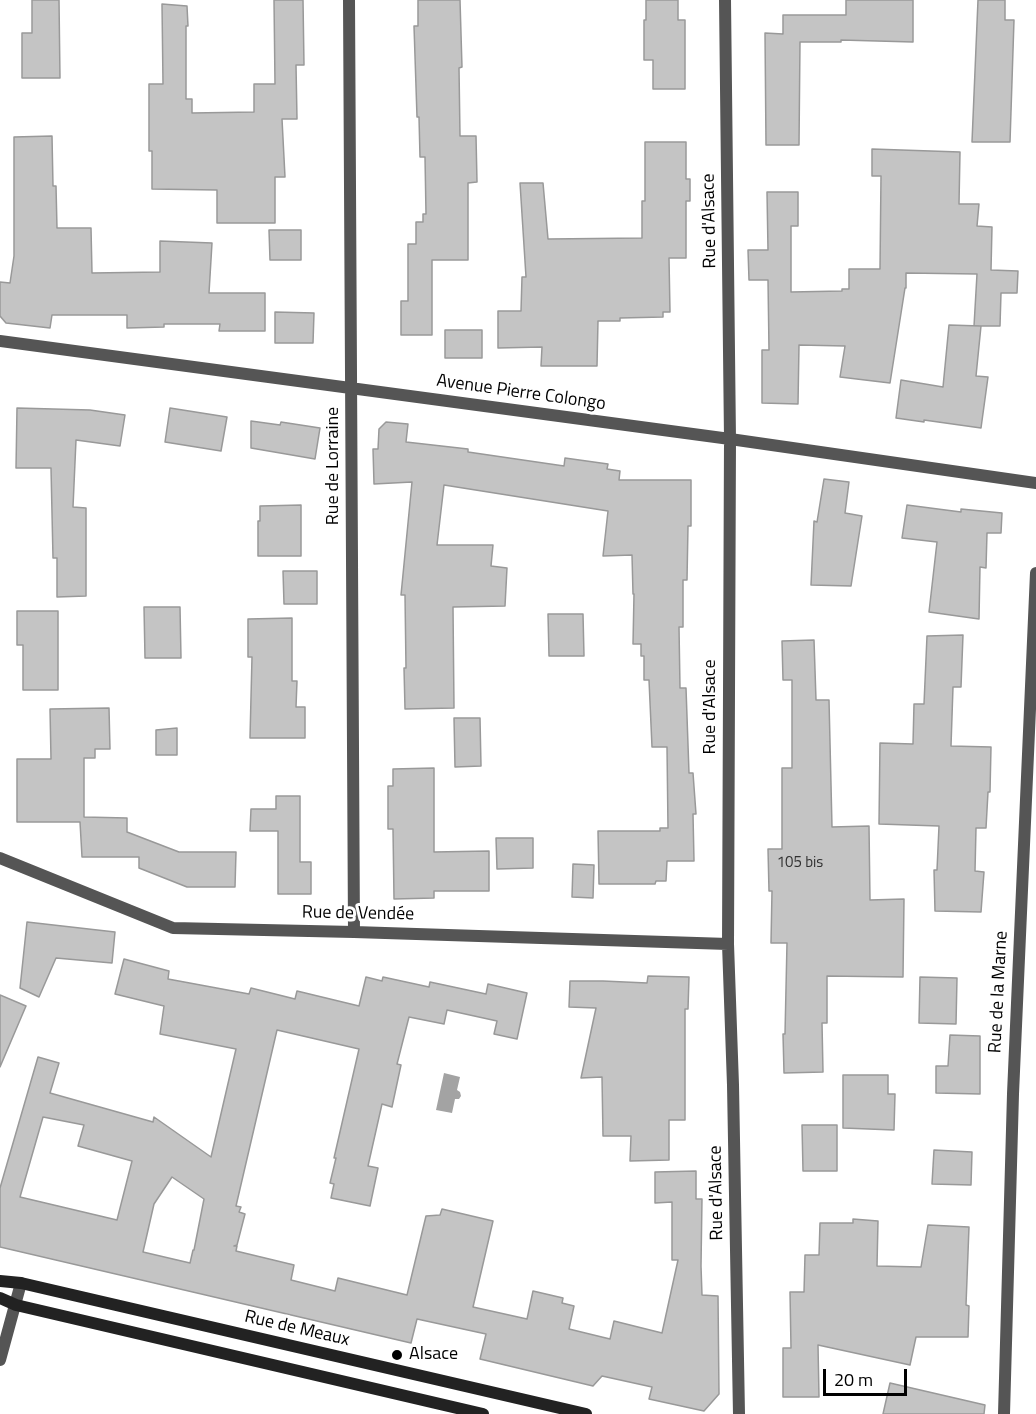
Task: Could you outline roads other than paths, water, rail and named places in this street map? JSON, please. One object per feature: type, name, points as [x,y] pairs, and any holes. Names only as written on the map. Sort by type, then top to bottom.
[{"type":"main road","name":"Rue de Meaux","points":[[0,1281],[21,1283],[586,1414]]},
{"type":"main road","points":[[0,1298],[16,1305],[483,1414]]},
{"type":"main road","points":[[536,1403],[549,1414]]},
{"type":"street","name":"Rue de Lorraine","points":[[349,0],[354,932]]},
{"type":"street","name":"Rue d'Alsace","points":[[725,0],[730,439],[728,944],[739,1414]]},
{"type":"street","name":"Avenue Pierre Colongo","points":[[0,341],[730,439],[1036,483]]},
{"type":"street","name":"Rue de la Marne","points":[[1004,1414],[1012,1094],[1036,573]]},
{"type":"street","name":"Rue de Vendée","points":[[0,858],[173,928],[728,944]]},
{"type":"street","points":[[0,1359],[21,1283]]},
{"type":"place","name":"Alsace","points":[[397,1355]]}]
